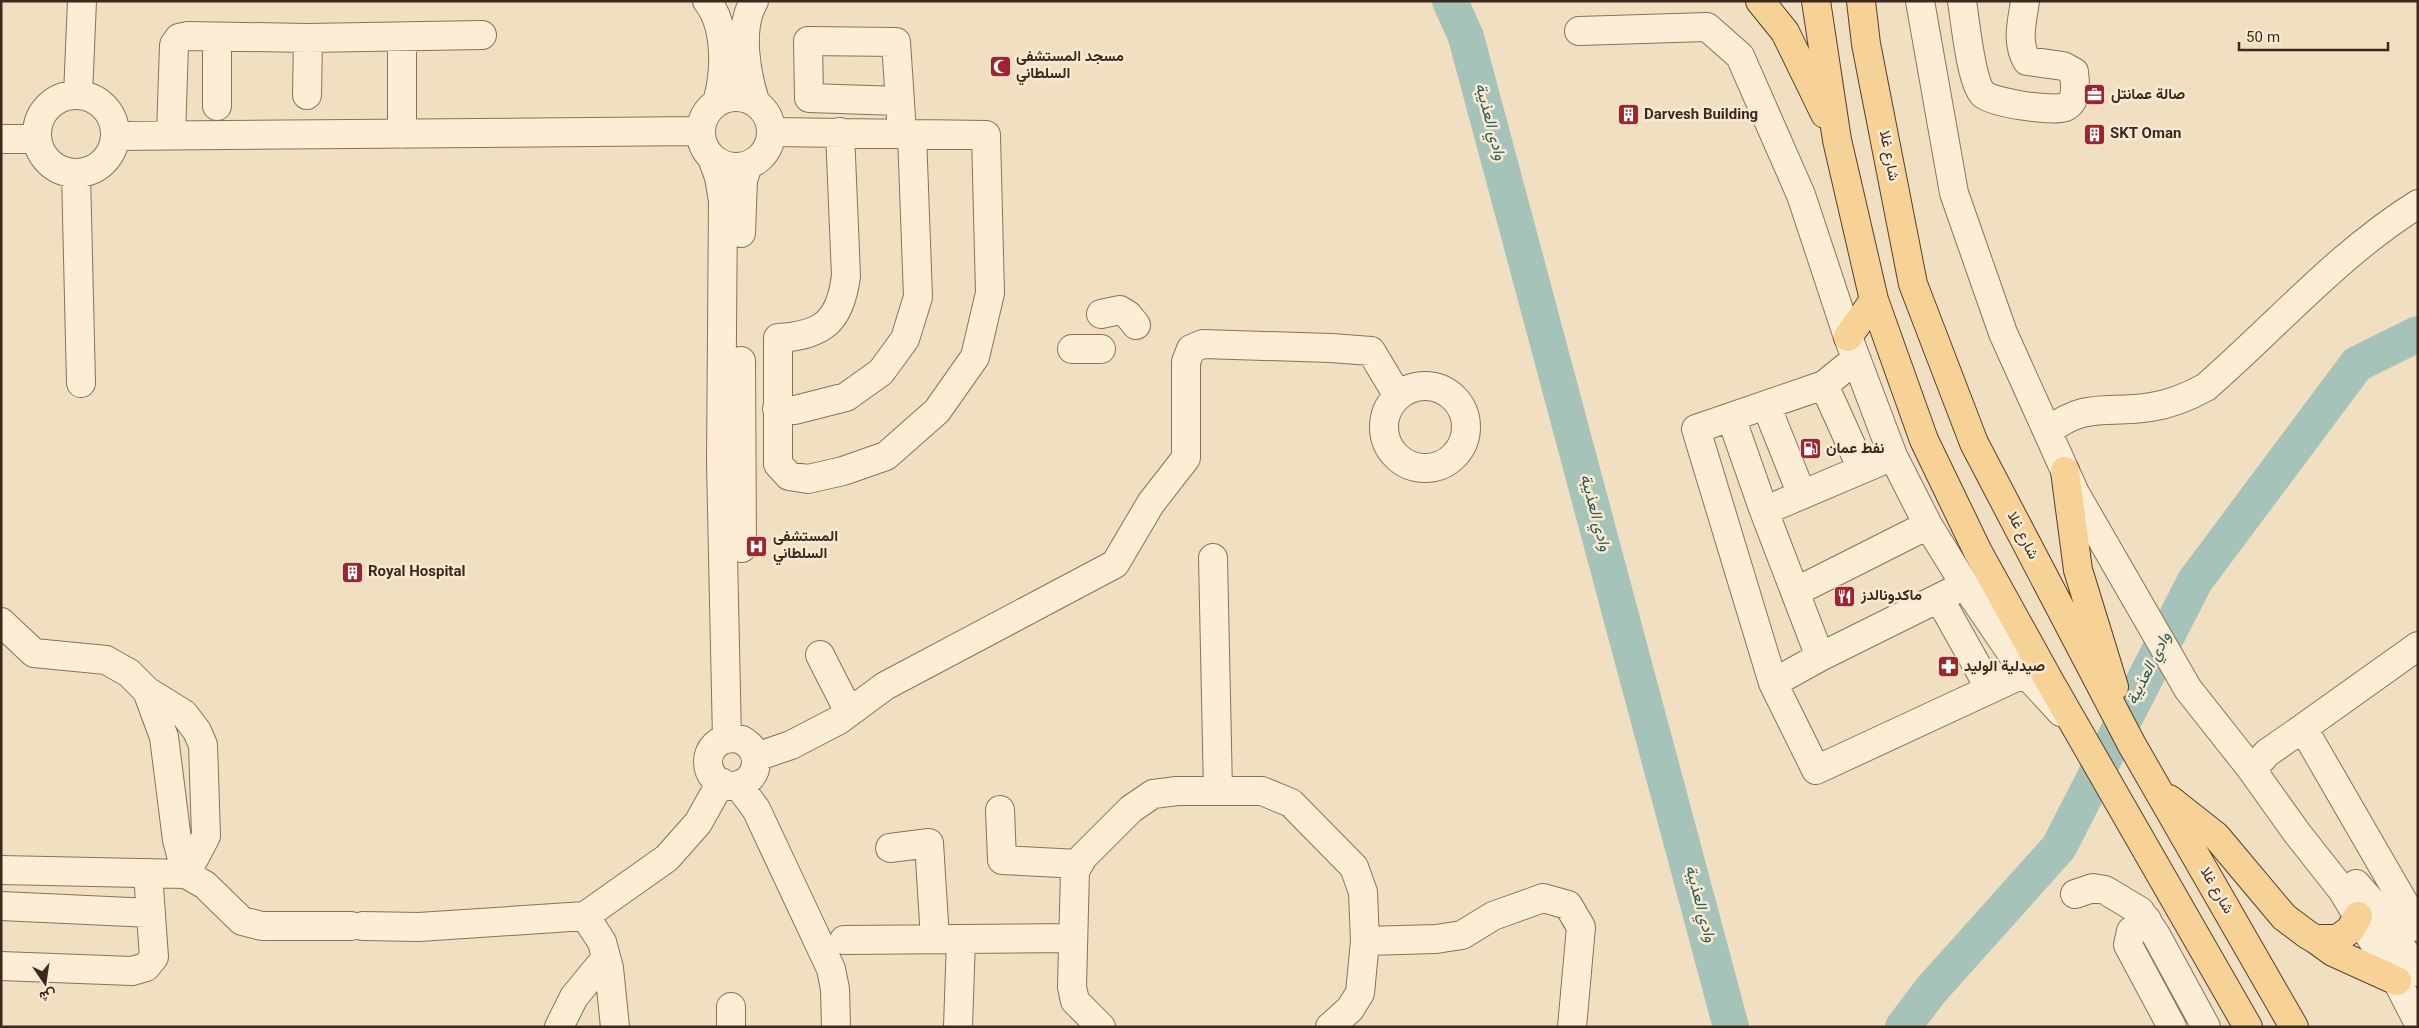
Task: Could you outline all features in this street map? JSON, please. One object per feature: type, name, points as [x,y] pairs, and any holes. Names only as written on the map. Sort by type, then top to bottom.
[{"type":"main road","points":[[1760,1],[1785,32],[1837,140]]},
{"type":"main road","points":[[1816,1],[1837,140],[1874,300],[1924,440],[1978,552],[2078,731],[2248,1027]]},
{"type":"main road","name":"شارع غلا","points":[[1861,1],[1866,44],[1913,284],[1974,443],[2132,745],[2294,1027]]},
{"type":"main road","points":[[1852,348],[1874,300]]},
{"type":"main road","points":[[2066,471],[2078,570],[2132,745]]},
{"type":"main road","points":[[2157,789],[2216,836],[2284,917],[2295,927],[2333,952],[2411,982]]},
{"type":"main road","points":[[2315,939],[2332,940],[2343,936],[2354,925],[2358,916]]},
{"type":"street","points":[[78,95],[82,1]]},
{"type":"street","points":[[707,1],[716,12],[722,47],[722,85],[717,102]]},
{"type":"street","points":[[754,1],[747,13],[746,46],[750,83],[755,101]]},
{"type":"street","points":[[1920,1],[1954,193],[2003,333],[2075,493],[2188,689],[2252,770],[2296,833],[2342,890],[2358,916],[2411,982]]},
{"type":"street","points":[[1962,1],[1975,76],[1982,94],[1993,100],[2050,108],[2066,107],[2076,86],[2074,72],[2063,66],[2027,61],[2021,51],[2020,41],[2025,1]]},
{"type":"street","points":[[1579,31],[1707,27],[1740,56],[1801,195],[1852,348],[1893,456],[1928,525],[1965,585],[2025,673],[2078,731]]},
{"type":"street","points":[[172,135],[174,45],[179,38],[188,36],[217,38],[308,38],[482,35]]},
{"type":"street","points":[[402,37],[402,134]]},
{"type":"street","points":[[217,38],[217,106]]},
{"type":"street","points":[[307,95],[308,38]]},
{"type":"street","points":[[78,95],[90,98],[109,113],[114,124],[115,136],[113,148],[107,158],[87,172],[76,173],[62,170],[50,163],[42,152],[37,139],[41,120],[52,103],[64,97],[78,95]]},
{"type":"street","points":[[1,870],[186,874],[205,886],[242,921],[262,926],[419,926],[585,916],[667,858],[729,784],[750,778],[756,764],[742,746],[721,464],[723,201],[719,177],[712,158],[702,141],[700,131],[708,110],[717,102],[736,96],[755,101],[764,109],[770,120],[772,132],[765,152],[758,160],[748,165],[729,167],[712,158]]},
{"type":"street","points":[[777,409],[795,410],[846,397],[881,372],[905,339],[918,297],[907,134],[899,101]]},
{"type":"street","points":[[115,136],[700,131]]},
{"type":"street","points":[[772,132],[840,132],[986,136],[990,293],[975,357],[937,411],[886,456],[843,471],[808,479],[789,476],[778,464],[778,338],[802,336],[822,328],[833,316],[843,298],[846,276],[840,132]]},
{"type":"street","points":[[1,139],[37,139]]},
{"type":"street","points":[[742,746],[741,200],[743,180],[748,165]]},
{"type":"street","points":[[76,173],[81,383]]},
{"type":"street","points":[[2048,431],[2063,419],[2089,410],[2152,407],[2181,400],[2206,388],[2332,268],[2374,234],[2418,204]]},
{"type":"street","points":[[1101,314],[1120,310],[1128,315],[1136,325]]},
{"type":"street","points":[[836,1027],[836,989],[831,969],[756,809],[729,784],[712,774],[709,760],[714,746],[791,745],[839,720],[885,686],[1115,564],[1151,503],[1186,458],[1186,362],[1191,349],[1203,344],[1371,351],[1398,396]]},
{"type":"street","points":[[1852,348],[1824,386],[1696,429],[1773,683],[1816,770],[2025,673]]},
{"type":"street","points":[[1072,349],[1101,349]]},
{"type":"street","points":[[1824,386],[1862,469]]},
{"type":"street","points":[[1766,405],[1802,495]]},
{"type":"street","points":[[1731,417],[1764,511],[1820,657]]},
{"type":"street","points":[[1764,511],[1893,456]]},
{"type":"street","points":[[1795,592],[1928,525]]},
{"type":"street","points":[[1213,558],[1218,791]]},
{"type":"street","points":[[1773,683],[1820,657],[1965,585]]},
{"type":"street","points":[[1939,598],[1990,689]]},
{"type":"street","points":[[1,622],[34,653],[106,660],[129,674],[147,691],[184,714],[197,731],[202,745],[206,836],[186,874]]},
{"type":"street","points":[[2252,770],[2267,753],[2418,646]]},
{"type":"street","points":[[820,655],[849,712]]},
{"type":"street","points":[[147,691],[164,737],[175,826],[186,874]]},
{"type":"street","points":[[2303,728],[2418,927]]},
{"type":"street","points":[[167,757],[170,746],[178,739],[185,738],[202,745]]},
{"type":"street","points":[[2252,770],[2323,845],[2371,901],[2411,982],[2418,1022]]},
{"type":"street","points":[[1100,1027],[1075,1001],[1072,987],[1075,871],[1083,857],[1132,810],[1153,794],[1262,791],[1290,803],[1354,867],[1363,892],[1365,941],[1360,993],[1350,1009],[1330,1027]]},
{"type":"street","points":[[1000,810],[1002,860],[1079,864]]},
{"type":"street","points":[[175,826],[187,834],[195,832],[206,822]]},
{"type":"street","points":[[890,848],[929,843],[948,939],[958,1027]]},
{"type":"street","points":[[1,966],[140,970],[151,963],[154,957],[148,873]]},
{"type":"street","points":[[2075,894],[2093,888],[2105,890],[2140,911],[2206,1027]]},
{"type":"street","points":[[1365,941],[1436,939],[1462,935],[1493,916],[1543,898],[1568,905],[1582,927],[1572,1027]]},
{"type":"street","points":[[1,906],[151,912]]},
{"type":"street","points":[[585,916],[602,942],[606,958],[615,1027]]},
{"type":"street","points":[[2146,920],[2131,931],[2128,945],[2172,1027]]},
{"type":"street","points":[[844,940],[1073,938]]},
{"type":"street","points":[[559,1027],[574,998],[606,958]]},
{"type":"waterway","name":"وادي العذيبة","points":[[1450,1],[1466,37],[1731,1027]]},
{"type":"waterway","name":"وادي العذيبة","points":[[1903,1027],[1931,990],[2059,847],[2195,581],[2357,364],[2418,334]]},
{"type":"place","name":"مسجد المستشفى السلطاني","points":[[1000,66]]},
{"type":"place","name":"صالة عمانتل","points":[[2095,95]]},
{"type":"place","name":"Darvesh Building","points":[[1628,115]]},
{"type":"place","name":"SKT Oman","points":[[2094,134]]},
{"type":"place","name":"نفط عمان","points":[[1810,449]]},
{"type":"place","name":"المستشفى السلطاني","points":[[757,546]]},
{"type":"place","name":"Royal Hospital","points":[[352,572]]},
{"type":"place","name":"ماكدونالدز","points":[[1845,596]]},
{"type":"place","name":"صيدلية الوليد","points":[[1948,667]]}]
